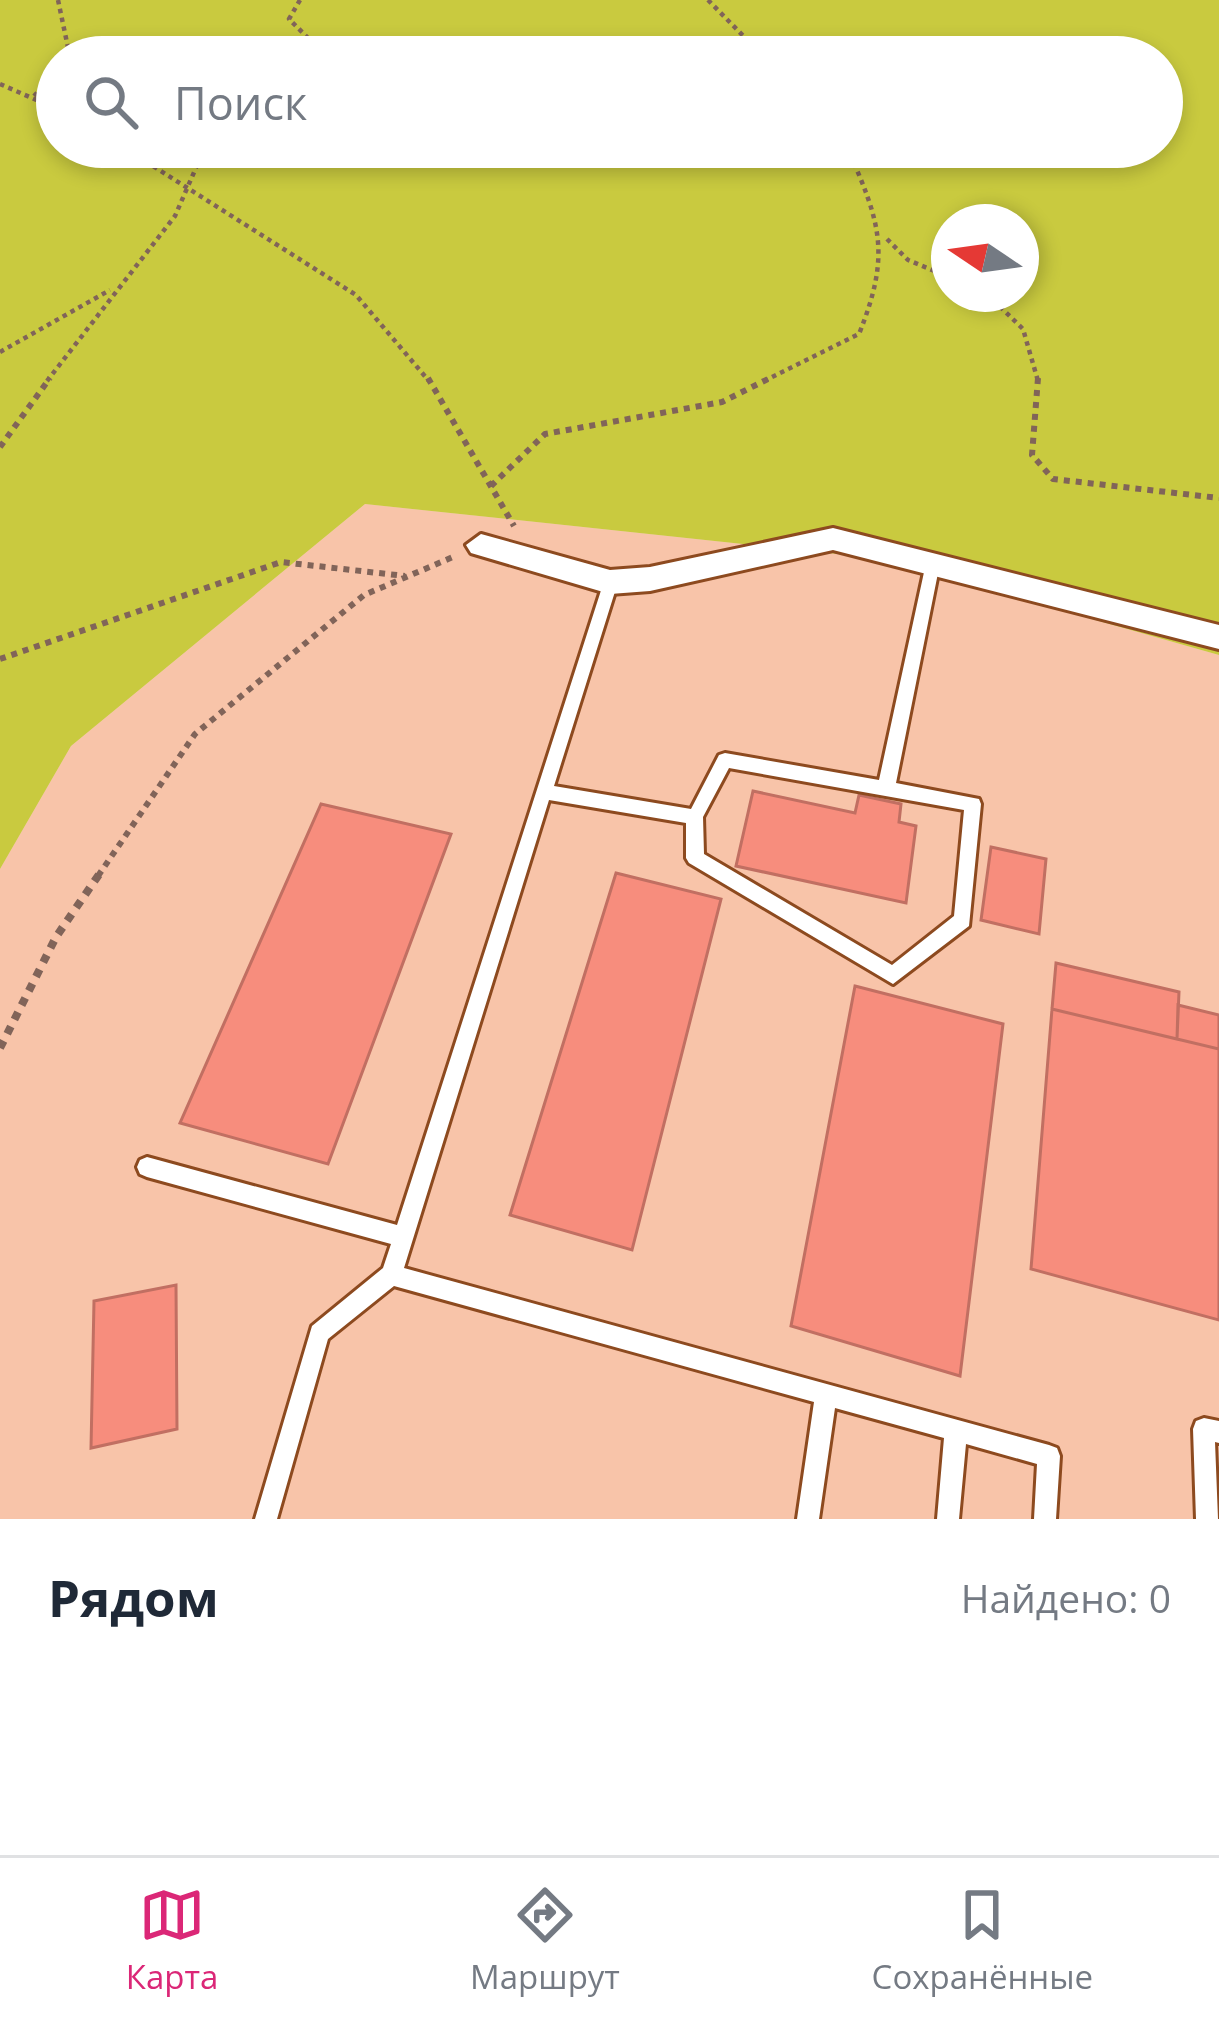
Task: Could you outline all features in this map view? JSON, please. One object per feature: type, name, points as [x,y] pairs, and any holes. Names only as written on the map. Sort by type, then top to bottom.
[{"type":"street","points":[[481,545],[610,582],[650,579],[833,539],[1219,637]]},
{"type":"lane","points":[[886,789],[933,563]]},
{"type":"lane","points":[[266,1519],[319,1333],[391,1275],[610,582]]},
{"type":"lane","points":[[725,760],[886,789],[973,804],[963,920],[893,975],[694,858],[695,817],[725,760]]},
{"type":"lane","points":[[544,792],[695,817]]},
{"type":"lane","points":[[148,1167],[403,1237]]},
{"type":"lane","points":[[391,1275],[1049,1456],[1046,1519]]},
{"type":"lane","points":[[808,1519],[826,1394]]},
{"type":"lane","points":[[1207,1519],[1204,1429],[1219,1432]]},
{"type":"lane","points":[[948,1519],[956,1430]]},
{"type":"path","points":[[58,0],[66,36]]},
{"type":"path","points":[[300,0],[289,19],[306,36]]},
{"type":"path","points":[[708,0],[743,36]]},
{"type":"path","points":[[0,83],[34,96]]},
{"type":"path","points":[[160,168],[356,295],[425,374],[534,561]]},
{"type":"path","points":[[0,447],[114,289],[175,215],[194,168]]},
{"type":"path","points":[[856,168],[886,238],[908,260],[931,270]]},
{"type":"path","points":[[491,486],[545,434],[722,402],[859,334],[880,283],[886,238]]},
{"type":"path","points":[[0,352],[114,289]]},
{"type":"path","points":[[1012,312],[1021,318],[1040,378],[1032,455],[1053,479],[1219,499]]},
{"type":"path","points":[[0,1048],[56,937],[195,734],[364,595],[481,545]]},
{"type":"path","points":[[0,659],[281,562],[408,576]]},
{"type":"shaded area","points":[[0,0],[1219,0],[1219,655],[876,558],[365,504],[71,746],[0,869]]},
{"type":"shaded area","points":[[365,504],[876,558],[1219,655],[1219,1519],[0,1519],[0,869],[71,746]]},
{"type":"building","points":[[753,791],[855,813],[859,795],[901,804],[899,822],[916,826],[906,903],[736,866]]},
{"type":"building","points":[[321,804],[451,834],[328,1164],[180,1123]]},
{"type":"building","points":[[991,847],[1046,859],[1039,934],[981,920]]},
{"type":"building","points":[[616,873],[721,899],[632,1250],[510,1215]]},
{"type":"building","points":[[1056,963],[1179,992],[1177,1039],[1052,1009]]},
{"type":"building","points":[[855,986],[1003,1024],[960,1376],[791,1326]]},
{"type":"building","points":[[1178,1005],[1219,1015],[1219,1049],[1177,1039]]},
{"type":"building","points":[[1052,1009],[1219,1049],[1219,1320],[1031,1269]]},
{"type":"building","points":[[176,1285],[177,1429],[91,1448],[94,1301]]}]
